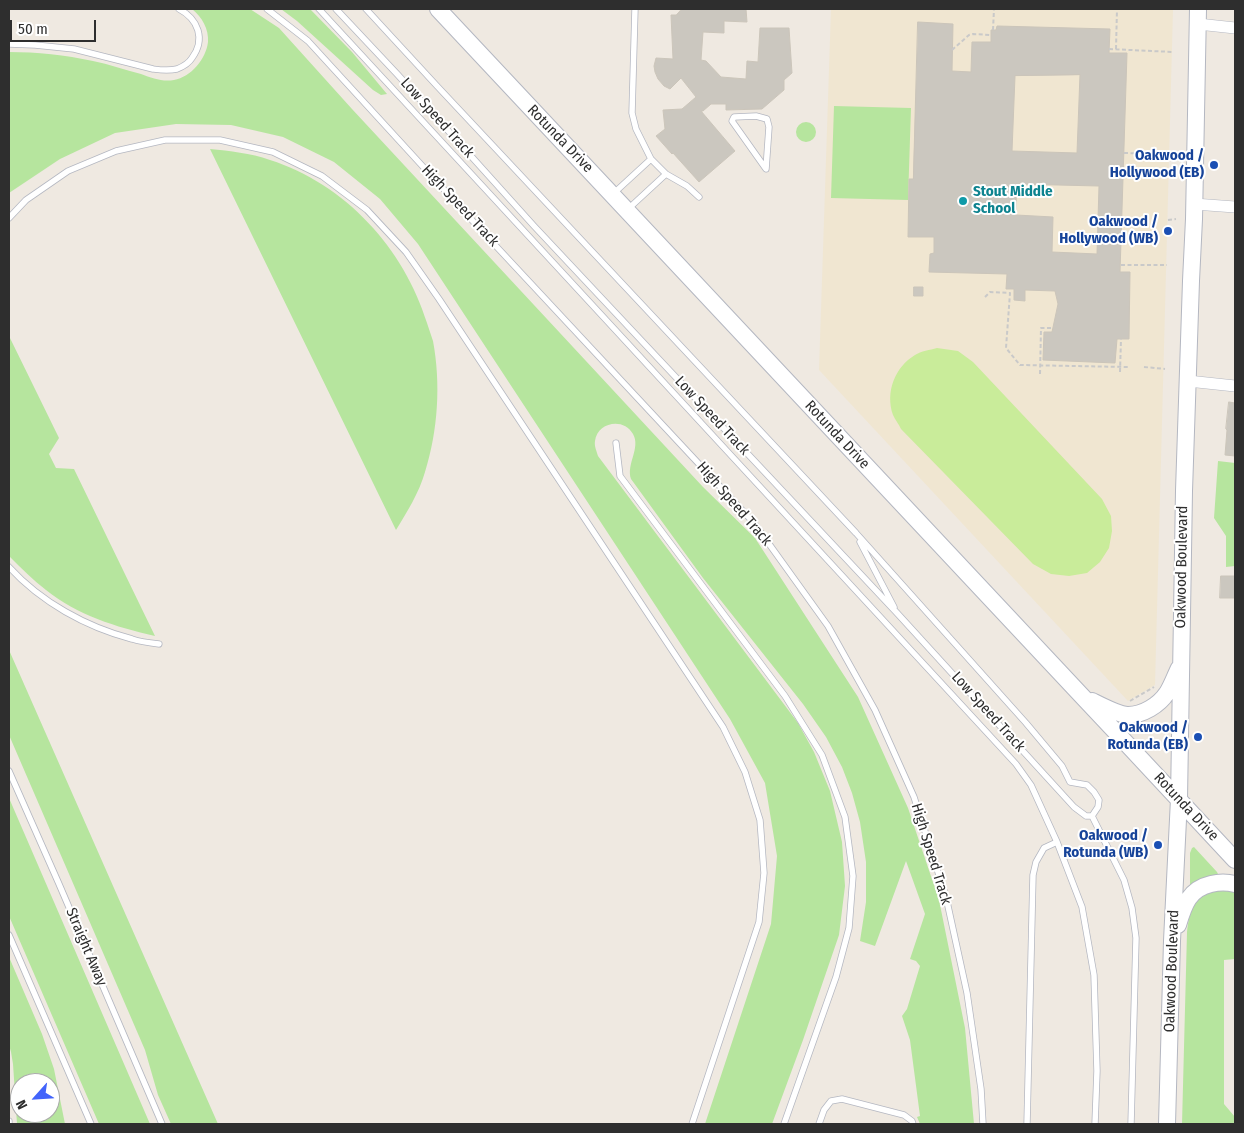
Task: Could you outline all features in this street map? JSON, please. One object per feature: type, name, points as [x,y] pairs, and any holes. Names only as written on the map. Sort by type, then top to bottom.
[{"type":"main road","name":"Rotunda Drive","points":[[438,9],[1235,860]]},
{"type":"main road","name":"Oakwood Boulevard","points":[[1167,1124],[1172,941],[1179,799],[1184,501],[1198,16]]},
{"type":"main road","points":[[1081,695],[1105,708],[1127,715],[1147,711],[1156,705],[1166,694],[1181,666]]},
{"type":"main road","points":[[1172,941],[1182,910],[1194,892],[1201,887],[1219,882],[1235,884]]},
{"type":"street","points":[[1198,16],[1235,28]]},
{"type":"street","points":[[1194,204],[1235,207]]},
{"type":"street","points":[[1188,381],[1235,386]]},
{"type":"lane","points":[[9,44],[74,49],[167,71],[179,68],[190,61],[198,50],[199,36],[195,23],[187,13],[179,9]]},
{"type":"lane","name":"High Speed Track","points":[[267,9],[308,41],[754,523],[828,626],[875,710],[914,797],[946,897],[967,992],[981,1089],[983,1124]]},
{"type":"lane","name":"Low Speed Track","points":[[319,9],[1016,764],[1031,785],[1057,842],[1082,907],[1094,975],[1097,1071],[1095,1124]]},
{"type":"lane","name":"Low Speed Track","points":[[336,9],[534,226],[897,613],[1074,807],[1086,816],[1092,816]]},
{"type":"lane","points":[[366,9],[856,534],[1026,723],[1062,766],[1070,782],[1087,785],[1094,792],[1099,800],[1098,808],[1092,816],[1124,880],[1132,908],[1136,938],[1131,1124]]},
{"type":"lane","points":[[635,9],[632,113],[636,129],[651,159],[666,174],[687,186],[699,197]]},
{"type":"lane","points":[[756,116],[767,119],[769,127],[766,169],[732,121],[734,117],[756,116]]},
{"type":"lane","points":[[9,218],[26,200],[68,171],[116,151],[165,140],[220,140],[273,152],[322,176],[367,210],[406,252],[723,727],[745,772],[760,820],[764,873],[759,922],[692,1124]]},
{"type":"lane","points":[[613,194],[651,159]]},
{"type":"lane","points":[[627,210],[666,174]]},
{"type":"lane","points":[[616,443],[620,476],[785,696],[822,755],[845,817],[853,876],[849,928],[836,977],[784,1124]]},
{"type":"lane","points":[[856,534],[897,613]]},
{"type":"lane","points":[[9,567],[34,590],[82,621],[133,640],[159,644]]},
{"type":"lane","name":"Straight Away","points":[[9,771],[60,884],[162,1124]]},
{"type":"lane","points":[[1027,1124],[1033,875],[1036,862],[1044,848],[1057,842]]},
{"type":"lane","points":[[9,935],[91,1124]]},
{"type":"lane","points":[[819,1124],[824,1110],[831,1101],[842,1099],[904,1115],[913,1124]]},
{"type":"path","points":[[994,9],[994,30]]},
{"type":"path","points":[[1116,49],[1117,9]]},
{"type":"path","points":[[952,50],[969,35],[991,35]]},
{"type":"path","points":[[1109,49],[1173,52]]},
{"type":"path","points":[[1124,153],[1169,154]]},
{"type":"path","points":[[1168,220],[1176,219]]},
{"type":"path","points":[[1121,265],[1167,265]]},
{"type":"path","points":[[985,297],[990,292],[1010,293],[1006,348],[1020,365],[1128,367]]},
{"type":"path","points":[[1040,374],[1041,328],[1053,328]]},
{"type":"path","points":[[1120,372],[1121,339]]},
{"type":"path","points":[[1144,367],[1165,368]]},
{"type":"path","points":[[1128,702],[1156,686]]},
{"type":"shaded area","points":[[831,9],[1173,9],[1155,685],[1128,701],[819,370]]},
{"type":"green space","points":[[192,9],[250,9],[279,28],[703,487],[755,538],[858,697],[908,808],[939,900],[965,1028],[974,1124],[920,1124],[917,1117],[920,1116],[910,1040],[902,1016],[907,1009],[920,966],[916,961],[910,959],[925,914],[906,861],[875,946],[860,941],[866,902],[866,862],[860,822],[842,767],[826,737],[803,704],[703,578],[631,479],[630,468],[635,450],[635,439],[629,429],[624,425],[611,424],[601,430],[597,435],[595,443],[598,456],[798,723],[814,752],[830,791],[842,842],[845,886],[839,935],[772,1124],[705,1124],[771,924],[777,856],[765,783],[730,719],[418,244],[380,199],[334,162],[283,137],[231,125],[176,124],[115,133],[60,159],[9,193],[9,52],[72,57],[157,79],[174,80],[192,71],[201,61],[207,48],[208,37],[206,28],[202,20]]},
{"type":"green space","points":[[281,9],[310,9],[352,52],[387,94],[381,95],[373,90],[297,21]]},
{"type":"green space","points":[[834,106],[911,108],[908,200],[831,198]]},
{"type":"green space","points":[[806,122],[813,125],[816,132],[813,139],[806,142],[799,139],[796,132],[799,125]]},
{"type":"green space","points":[[210,149],[270,160],[297,171],[323,185],[347,202],[368,222],[387,245],[417,295],[433,341],[437,374],[437,407],[433,440],[422,480],[396,530]]},
{"type":"green space","points":[[9,336],[59,438],[49,454],[56,468],[74,469],[155,636],[126,629],[98,619],[58,599],[27,574],[9,556]]},
{"type":"green space","points":[[937,348],[958,351],[973,362],[1102,499],[1111,516],[1112,531],[1109,548],[1100,562],[1087,573],[1069,576],[1051,574],[1033,564],[901,429],[893,415],[890,398],[897,373],[915,355]]},
{"type":"green space","points":[[1218,461],[1235,463],[1235,566],[1226,567],[1226,536],[1214,518]]},
{"type":"green space","points":[[9,650],[218,1124],[171,1124],[158,1095],[145,1050],[9,735]]},
{"type":"green space","points":[[9,798],[150,1124],[99,1124],[9,916]]},
{"type":"green space","points":[[1194,847],[1218,874],[1192,887],[1190,885],[1190,853]]},
{"type":"green space","points":[[1210,888],[1235,892],[1235,959],[1224,960],[1224,1104],[1235,1117],[1235,1124],[1182,1124],[1187,932],[1189,917],[1193,907],[1199,898]]},
{"type":"green space","points":[[9,957],[42,1034],[55,1073],[14,1073],[9,1045]]},
{"type":"green space","points":[[60,1099],[65,1124],[17,1124],[60,1123]]},
{"type":"building","points":[[682,9],[746,9],[747,22],[724,21],[724,33],[703,32],[701,60],[706,61],[721,77],[746,79],[747,61],[758,62],[760,28],[789,28],[792,73],[784,80],[784,90],[762,109],[726,110],[726,104],[711,104],[701,111],[735,151],[699,182],[656,136],[665,129],[663,110],[682,109],[696,97],[681,78],[670,89],[664,86],[658,79],[654,66],[656,58],[673,59],[671,15],[676,15]]},
{"type":"building","name":"Stout Middle School","points":[[918,22],[953,24],[952,71],[971,72],[972,42],[991,42],[991,30],[996,30],[997,26],[1110,29],[1109,53],[1127,53],[1120,272],[1130,272],[1129,339],[1117,339],[1115,363],[1043,360],[1044,332],[1052,332],[1058,304],[1055,291],[1025,290],[1025,301],[1014,300],[1014,289],[1006,289],[1007,274],[929,272],[930,254],[934,253],[934,237],[908,237],[909,179],[913,179]],"holes":[[[1080,75],[1077,153],[1012,151],[1015,76]],[[1017,184],[1099,186],[1097,254],[1052,252],[1053,217],[1016,215]]]},
{"type":"building","points":[[914,287],[923,287],[923,296],[914,296]]},
{"type":"building","points":[[1229,402],[1235,403],[1235,456],[1225,455]]},
{"type":"building","points":[[1221,576],[1235,576],[1235,598],[1220,598]]},
{"type":"place","name":"Oakwood / Hollywood (EB)","points":[[1214,165]]},
{"type":"place","name":"Stout Middle School","points":[[963,201]]},
{"type":"place","name":"Oakwood / Hollywood (WB)","points":[[1168,231]]},
{"type":"place","name":"Oakwood / Rotunda (EB)","points":[[1198,737]]},
{"type":"place","name":"Oakwood / Rotunda (WB)","points":[[1158,845]]}]
